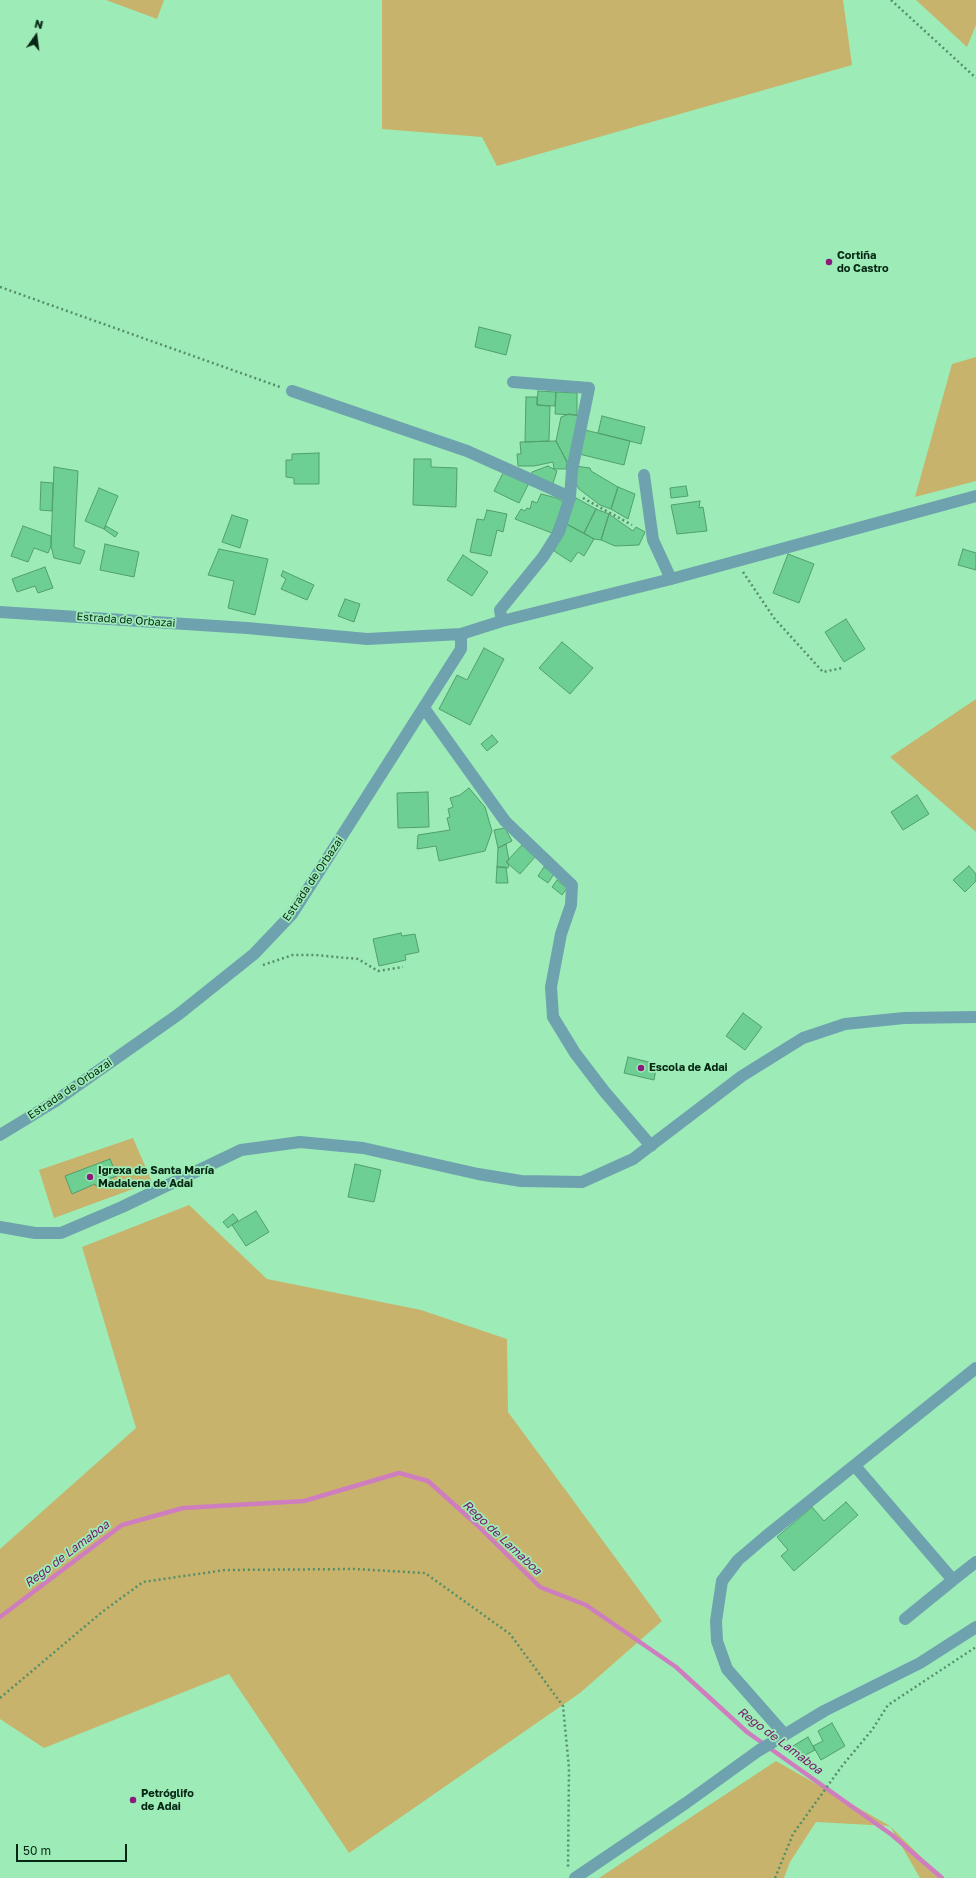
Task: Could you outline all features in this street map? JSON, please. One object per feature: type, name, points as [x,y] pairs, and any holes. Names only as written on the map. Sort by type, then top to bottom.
[{"type":"street","points":[[502,620],[500,610],[542,557],[559,532],[570,494],[572,470],[589,388],[513,382]]},
{"type":"street","points":[[292,391],[466,452],[570,494]]},
{"type":"street","points":[[644,475],[653,540],[671,579]]},
{"type":"street","name":"Estrada de Orbazai","points":[[0,612],[247,628],[367,639],[461,634],[502,620],[736,562],[976,496]]},
{"type":"street","name":"Estrada de Orbazai","points":[[0,1135],[54,1102],[180,1014],[254,954],[292,914],[461,649],[461,634]]},
{"type":"street","points":[[424,708],[505,821],[572,885],[571,905],[561,934],[551,987],[553,1017],[575,1054],[604,1091],[651,1146]]},
{"type":"street","points":[[0,1227],[35,1233],[61,1233],[122,1207],[241,1150],[300,1142],[364,1148],[478,1174],[514,1180],[582,1182],[633,1159],[742,1076],[803,1038],[845,1024],[904,1018],[976,1017]]},
{"type":"street","points":[[785,1735],[727,1669],[717,1641],[716,1621],[722,1582],[738,1560],[765,1536],[855,1466],[976,1368]]},
{"type":"street","points":[[855,1466],[953,1580]]},
{"type":"street","points":[[904,1619],[976,1562]]},
{"type":"street","points":[[571,1874],[686,1803],[758,1752],[824,1711],[920,1663],[976,1627]]},
{"type":"path","points":[[890,0],[976,78]]},
{"type":"path","points":[[0,288],[292,391]]},
{"type":"path","points":[[570,494],[632,525]]},
{"type":"path","points":[[736,562],[774,618],[823,672],[842,668]]},
{"type":"path","points":[[242,964],[252,969],[293,955],[315,955],[358,959],[378,971],[402,967]]},
{"type":"path","points":[[0,1698],[102,1612],[143,1582],[225,1570],[355,1569],[425,1573],[510,1634],[563,1706],[569,1768],[571,1874]]},
{"type":"path","points":[[775,1878],[793,1834],[842,1766],[872,1730],[888,1706],[976,1647]]},
{"type":"shaded area","points":[[106,0],[164,0],[157,19]]},
{"type":"shaded area","points":[[382,0],[843,0],[852,65],[497,166],[482,137],[382,129]]},
{"type":"shaded area","points":[[916,0],[976,0],[976,25],[967,47]]},
{"type":"shaded area","points":[[976,357],[976,481],[915,497],[952,364]]},
{"type":"shaded area","points":[[976,699],[976,832],[890,757]]},
{"type":"shaded area","points":[[133,1138],[152,1182],[54,1218],[39,1170]]},
{"type":"shaded area","points":[[189,1205],[267,1279],[421,1310],[507,1339],[508,1412],[662,1621],[580,1693],[349,1853],[229,1674],[44,1748],[0,1719],[0,1549],[136,1428],[82,1247]]},
{"type":"shaded area","points":[[776,1761],[890,1826],[816,1822],[790,1862],[784,1878],[599,1878]]},
{"type":"shaded area","points":[[890,1826],[942,1878],[920,1878]]},
{"type":"building","points":[[479,327],[511,335],[506,355],[475,347]]},
{"type":"building","points":[[538,391],[556,392],[555,406],[537,405]]},
{"type":"building","points":[[556,392],[577,393],[577,415],[555,414]]},
{"type":"building","points":[[526,397],[537,397],[537,405],[550,406],[549,441],[525,442]]},
{"type":"building","points":[[569,414],[580,416],[570,461],[567,462],[556,441],[561,417]]},
{"type":"building","points":[[602,416],[645,427],[641,444],[598,433]]},
{"type":"building","points":[[585,430],[630,441],[624,465],[579,454]]},
{"type":"building","points":[[556,441],[567,462],[566,469],[554,469],[553,462],[534,466],[518,466],[517,454],[521,454],[520,442]]},
{"type":"building","points":[[319,453],[319,484],[294,484],[294,478],[286,477],[286,460],[292,460],[292,454]]},
{"type":"building","points":[[414,459],[431,459],[431,467],[457,468],[456,507],[413,505]]},
{"type":"building","points":[[548,466],[557,471],[552,486],[531,477],[532,472]]},
{"type":"building","points":[[575,466],[590,468],[591,471],[618,487],[611,509],[600,505],[579,489],[574,481]]},
{"type":"building","points":[[54,467],[78,471],[74,547],[85,551],[80,564],[54,558],[51,546]]},
{"type":"building","points":[[504,471],[529,483],[519,503],[494,491]]},
{"type":"building","points":[[41,482],[53,483],[52,511],[40,510]]},
{"type":"building","points":[[686,486],[688,496],[671,498],[670,488]]},
{"type":"building","points":[[618,487],[635,494],[628,519],[611,509]]},
{"type":"building","points":[[99,488],[118,496],[104,529],[85,521]]},
{"type":"building","points":[[541,494],[557,498],[564,502],[552,533],[515,519],[521,509],[525,511],[527,508],[530,509],[532,501],[537,503]]},
{"type":"building","points":[[576,498],[596,509],[584,533],[563,522]]},
{"type":"building","points":[[700,501],[699,508],[703,507],[707,531],[677,534],[671,505]]},
{"type":"building","points":[[596,509],[609,514],[601,540],[594,539],[584,533]]},
{"type":"building","points":[[487,510],[507,514],[503,532],[497,530],[491,556],[470,552],[477,519],[484,520]]},
{"type":"building","points":[[609,514],[633,531],[636,527],[645,532],[639,545],[615,546],[601,540]]},
{"type":"building","points":[[232,515],[248,520],[240,548],[222,542]]},
{"type":"building","points":[[566,524],[594,539],[584,556],[578,552],[571,562],[554,551]]},
{"type":"building","points":[[23,526],[51,536],[51,546],[48,553],[34,548],[28,562],[11,556]]},
{"type":"building","points":[[106,526],[118,533],[115,537],[104,529]]},
{"type":"building","points":[[105,544],[139,552],[134,577],[100,570]]},
{"type":"building","points":[[219,549],[268,559],[255,615],[228,608],[234,581],[208,575]]},
{"type":"building","points":[[963,549],[976,553],[976,570],[958,565]]},
{"type":"building","points":[[788,554],[814,564],[799,603],[773,593]]},
{"type":"building","points":[[463,555],[488,572],[472,596],[447,580]]},
{"type":"building","points":[[45,567],[53,588],[38,593],[35,586],[17,592],[12,579]]},
{"type":"building","points":[[283,571],[314,585],[307,600],[281,589],[286,579],[281,576]]},
{"type":"building","points":[[345,599],[360,604],[354,622],[338,616]]},
{"type":"building","points":[[846,619],[865,649],[844,662],[825,632]]},
{"type":"building","points":[[562,642],[593,668],[570,694],[539,668]]},
{"type":"building","points":[[484,648],[504,659],[470,725],[439,709],[457,675],[467,680]]},
{"type":"building","points":[[492,735],[498,742],[487,751],[481,744]]},
{"type":"building","points":[[469,788],[485,807],[492,831],[485,851],[439,861],[436,846],[417,849],[418,835],[450,830],[447,818],[450,817],[448,809],[453,807],[450,798],[460,795]]},
{"type":"building","points":[[428,792],[429,827],[398,828],[397,793]]},
{"type":"building","points":[[917,795],[929,814],[903,830],[891,812]]},
{"type":"building","points":[[505,828],[512,841],[498,848],[494,830]]},
{"type":"building","points":[[506,844],[509,860],[506,862],[509,864],[508,868],[497,867],[498,848]]},
{"type":"building","points":[[522,845],[535,857],[520,874],[506,862]]},
{"type":"building","points":[[969,866],[976,874],[976,881],[965,892],[953,880]]},
{"type":"building","points":[[497,867],[506,867],[508,883],[496,883]]},
{"type":"building","points":[[544,867],[554,874],[548,883],[538,876]]},
{"type":"building","points":[[557,880],[567,888],[562,895],[552,887]]},
{"type":"building","points":[[401,933],[402,936],[415,934],[419,952],[405,955],[406,960],[379,966],[373,939]]},
{"type":"building","points":[[743,1013],[762,1027],[745,1050],[726,1036]]},
{"type":"building","name":"Escola de Adai","points":[[628,1057],[657,1064],[654,1080],[624,1073]]},
{"type":"building","name":"Igrexa de Santa María Madalena de Adai","points":[[110,1159],[117,1176],[111,1178],[112,1182],[96,1186],[95,1184],[72,1194],[65,1176]]},
{"type":"building","points":[[355,1164],[381,1170],[374,1202],[348,1197]]},
{"type":"building","points":[[256,1211],[269,1232],[246,1246],[232,1225]]},
{"type":"building","points":[[233,1214],[238,1220],[228,1228],[223,1222]]},
{"type":"building","points":[[846,1502],[858,1515],[794,1571],[781,1556],[788,1550],[777,1537],[812,1507],[824,1521]]},
{"type":"building","points":[[832,1723],[845,1746],[821,1760],[813,1746],[823,1741],[818,1731]]},
{"type":"building","points":[[808,1737],[815,1750],[800,1758],[793,1746]]},
{"type":"waterway","name":"Rego de Lamaboa","points":[[0,1617],[122,1525],[183,1508],[304,1501],[399,1473],[428,1481],[476,1524],[540,1587],[586,1605],[676,1667],[747,1732],[892,1835],[942,1878]]},
{"type":"place","name":"Cortiña do Castro","points":[[829,262]]},
{"type":"place","name":"Escola de Adai","points":[[641,1068]]},
{"type":"place","name":"Igrexa de Santa María Madalena de Adai","points":[[90,1177]]},
{"type":"place","name":"Petróglifo de Adai","points":[[133,1800]]}]
